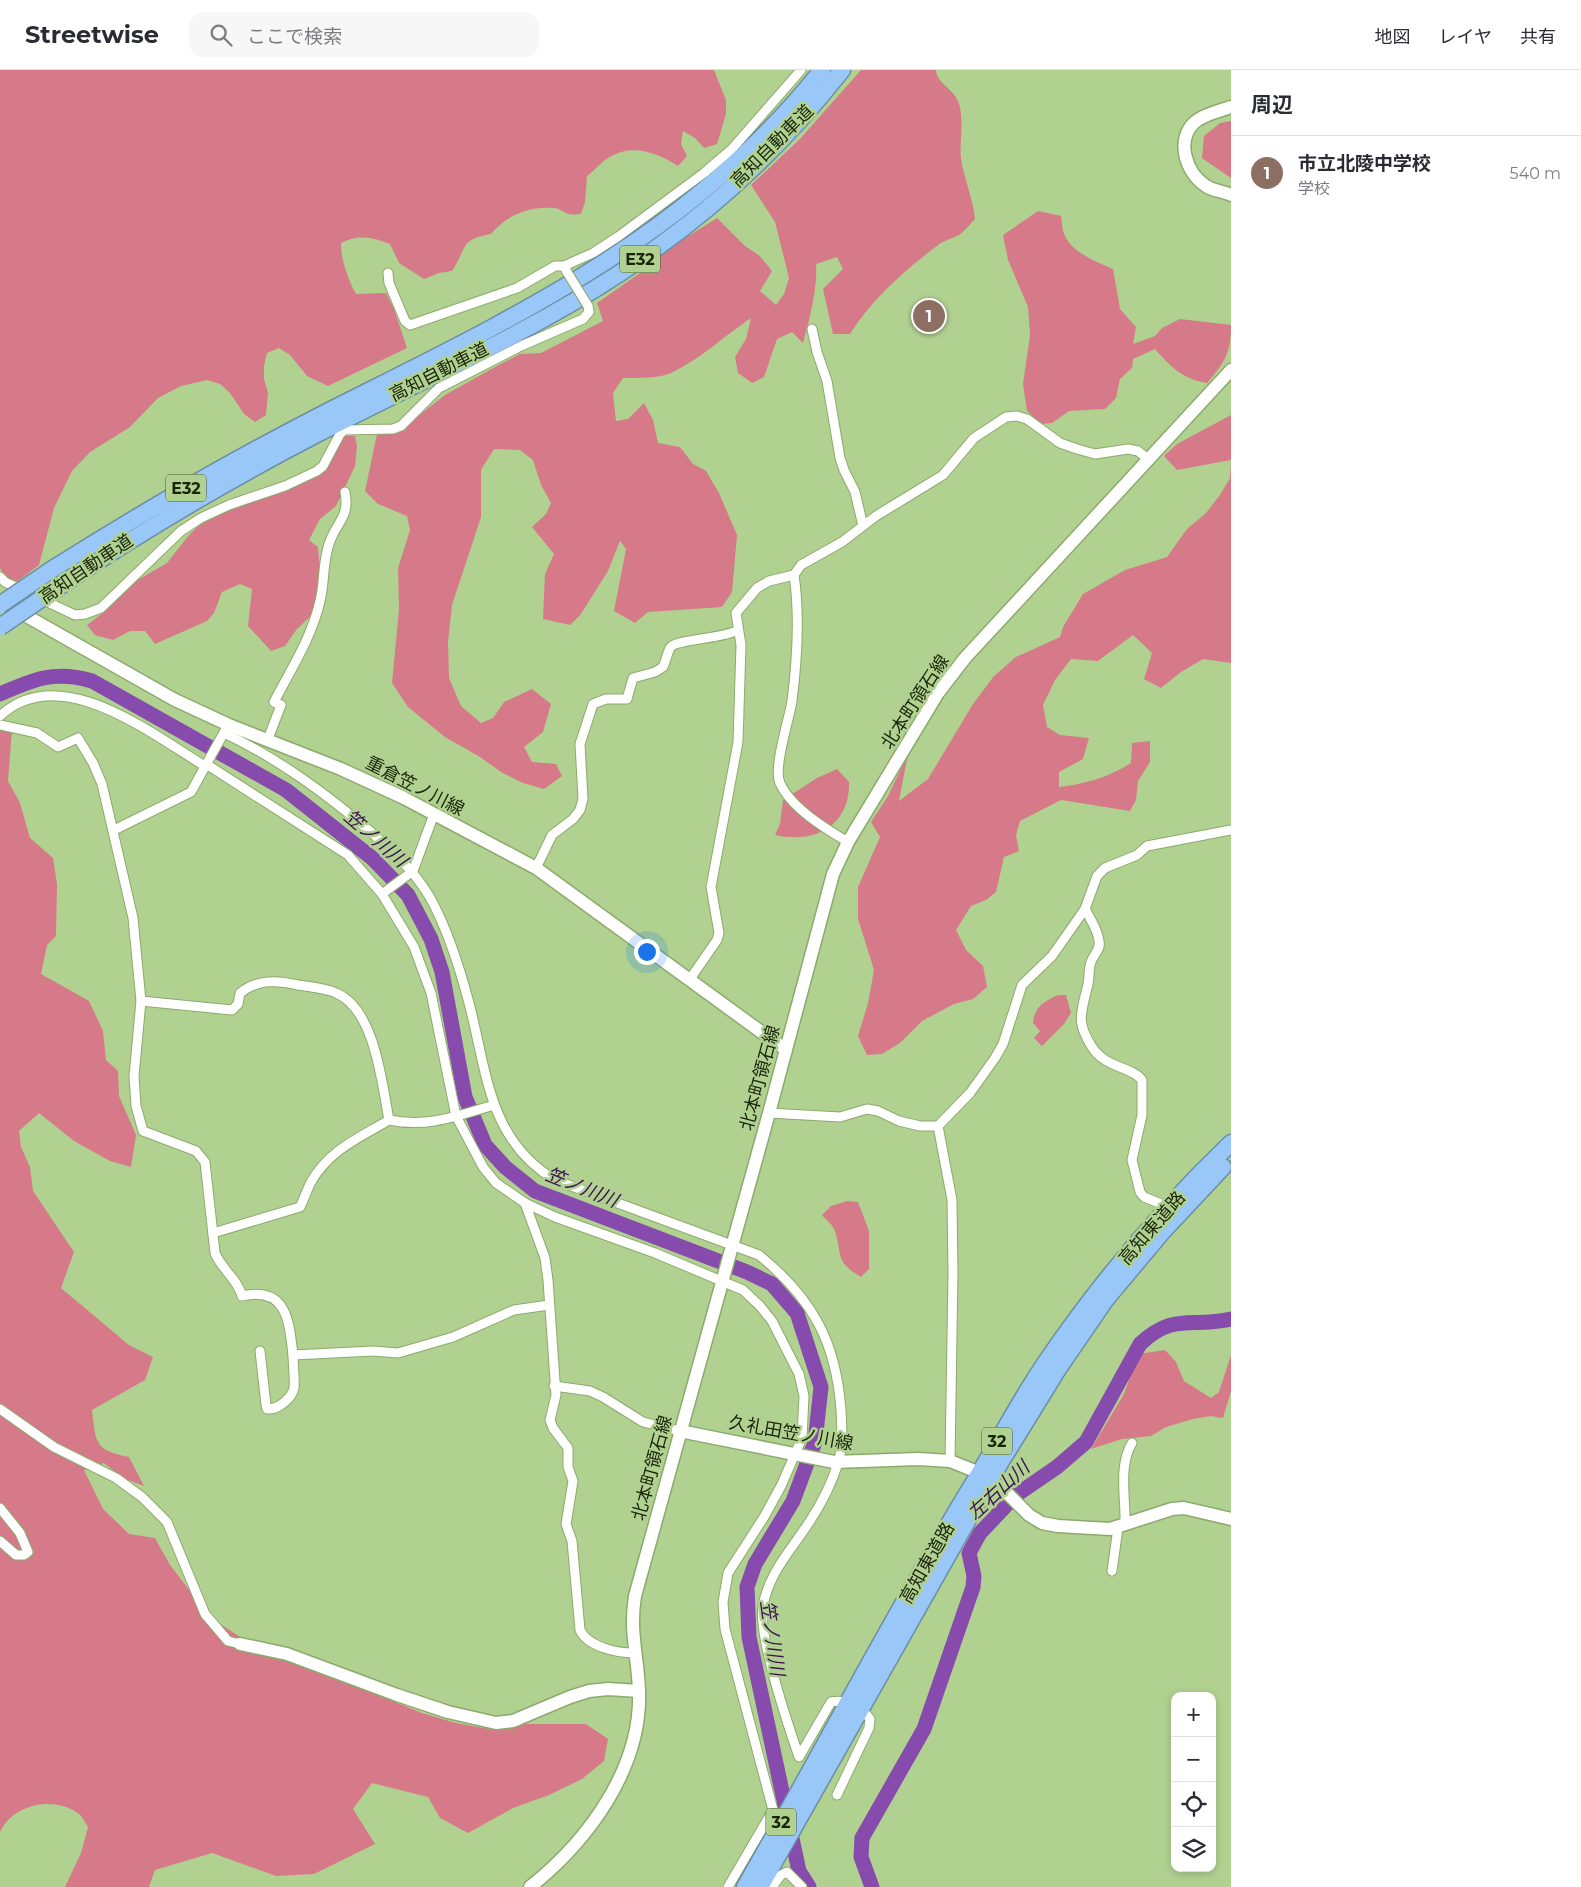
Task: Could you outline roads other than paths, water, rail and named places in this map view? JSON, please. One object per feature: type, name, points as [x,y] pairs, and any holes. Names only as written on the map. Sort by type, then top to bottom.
[{"type":"highway","name":"高知自動車道","points":[[0,627],[62,584],[200,497],[315,435],[393,387],[554,295],[611,260],[664,223],[714,182],[761,139],[822,70]]},
{"type":"highway","name":"高知自動車道","points":[[0,605],[51,570],[190,486],[324,414],[393,387],[560,309],[619,274],[674,235],[726,192],[774,147],[818,100],[842,70]]},
{"type":"highway","name":"高知東道路","points":[[986,1476],[1013,1414],[1046,1362],[1098,1290],[1169,1207],[1231,1143]]},
{"type":"highway","name":"高知東道路","points":[[758,1883],[816,1792],[856,1706],[942,1534],[986,1476],[1106,1299],[1163,1231],[1231,1158]]},
{"type":"highway","name":"高知東道路","points":[[758,1883],[810,1772],[856,1706]]},
{"type":"main road","points":[[1231,107],[1195,122],[1188,132],[1185,147],[1189,170],[1198,180],[1207,187],[1231,195]]},
{"type":"main road","name":"北本町領石線","points":[[530,1887],[567,1854],[602,1812],[623,1766],[633,1738],[639,1691],[634,1653],[632,1614],[635,1596],[833,874],[848,842],[938,693],[965,658],[1231,370]]},
{"type":"main road","name":"重倉笠ノ川線","points":[[0,601],[175,700],[225,731],[268,739],[341,769],[404,798],[536,868],[786,1050]]},
{"type":"main road","name":"久礼田笠ノ川線","points":[[680,1431],[836,1462],[918,1459],[950,1460],[986,1476],[1005,1491],[1029,1516],[1042,1523],[1058,1526],[1122,1526],[1172,1508],[1184,1508],[1231,1519]]},
{"type":"main road","points":[[240,1644],[287,1654],[448,1712],[496,1723],[513,1721],[589,1691],[608,1689],[639,1691]]},
{"type":"street","points":[[566,269],[618,236],[704,173],[732,149],[801,70]]},
{"type":"street","points":[[0,578],[75,615],[85,614],[101,608],[181,532],[201,518],[229,505],[286,486],[317,471],[323,466],[344,430],[393,429],[401,426],[439,388],[521,346],[583,319],[589,312],[588,306],[566,269],[555,266],[518,288],[410,325],[405,321],[389,283],[388,273]]},
{"type":"street","points":[[812,329],[817,352],[828,381],[840,458],[855,492],[863,526]]},
{"type":"street","points":[[848,842],[812,819],[793,800],[779,782],[779,759],[787,726],[795,674],[794,576],[801,564],[842,542],[876,516],[943,475],[974,438],[1006,417],[1017,416],[1027,419],[1060,443],[1077,449],[1095,454],[1128,450],[1138,451],[1148,459]]},
{"type":"street","points":[[268,739],[281,705],[274,702],[311,631],[321,599],[324,561],[332,534],[344,520],[348,504],[345,492]]},
{"type":"street","points":[[690,979],[717,940],[719,933],[711,887],[738,742],[741,645],[736,613],[757,588],[769,581],[794,576]]},
{"type":"street","points":[[536,868],[552,835],[573,819],[580,810],[583,799],[580,744],[593,704],[606,700],[627,699],[632,678],[655,672],[663,667],[670,647],[677,642],[708,640],[730,635],[738,630]]},
{"type":"street","points":[[0,716],[20,703],[35,697],[73,696],[110,710],[207,763],[348,855],[383,894],[414,947],[431,993],[460,1115],[483,1167],[496,1183],[525,1203],[555,1217],[722,1279],[743,1290],[760,1306],[786,1344],[800,1374],[804,1396],[802,1438],[797,1455],[764,1517],[728,1574],[724,1589],[724,1629],[772,1810],[728,1887]]},
{"type":"street","points":[[0,725],[37,733],[58,747],[78,738],[102,784],[133,918],[141,1001],[134,1076],[136,1106],[143,1131],[196,1151],[205,1162],[213,1233],[219,1262],[239,1286],[242,1296],[251,1294],[275,1299],[283,1306],[290,1329],[295,1387],[284,1403],[270,1410],[266,1405],[260,1351]]},
{"type":"street","points":[[114,830],[191,792],[225,731],[261,750],[337,802],[411,872],[436,910],[457,963],[492,1106],[518,1149],[539,1170],[556,1180],[759,1255],[782,1274],[819,1323],[834,1356],[839,1389],[842,1426],[836,1462],[810,1521],[775,1570],[765,1595],[762,1609],[767,1646],[799,1757],[831,1702],[856,1706],[870,1719],[869,1728],[837,1795]]},
{"type":"street","points":[[383,894],[411,872],[434,814]]},
{"type":"street","points":[[769,1113],[840,1117],[867,1109],[878,1110],[899,1121],[920,1126],[938,1126],[970,1094],[995,1058],[1003,1044],[1022,985],[1052,956],[1086,909],[1097,876],[1105,868],[1137,854],[1148,846],[1231,830]]},
{"type":"street","points":[[1086,909],[1100,941],[1099,948],[1090,962],[1087,989],[1081,1011],[1083,1027],[1092,1048],[1098,1056],[1124,1071],[1134,1073],[1142,1080],[1142,1115],[1132,1160],[1140,1192],[1144,1197],[1169,1207]]},
{"type":"street","points":[[141,1001],[232,1010],[238,1004],[240,993],[247,987],[267,981],[281,981],[336,993],[356,1007],[365,1024],[379,1064],[389,1120]]},
{"type":"street","points":[[213,1233],[300,1207],[310,1183],[322,1164],[337,1149],[389,1120],[409,1124],[437,1122],[492,1106]]},
{"type":"street","points":[[938,1126],[952,1200],[953,1273],[950,1460]]},
{"type":"street","points":[[525,1203],[545,1258],[556,1403],[550,1420],[553,1428],[568,1448],[568,1467],[573,1481],[566,1524],[572,1541],[580,1630],[583,1636],[593,1643],[619,1653],[634,1653]]},
{"type":"street","points":[[293,1355],[372,1351],[398,1353],[453,1337],[514,1310],[549,1305]]},
{"type":"street","points":[[554,1386],[590,1391],[603,1396],[642,1422],[680,1431]]},
{"type":"street","points":[[0,1409],[54,1447],[116,1478],[142,1497],[167,1522],[205,1614],[228,1641],[240,1644]]},
{"type":"street","points":[[1112,1571],[1122,1526],[1124,1471],[1128,1450],[1132,1443]]},
{"type":"street","points":[[0,1508],[20,1533],[28,1552],[24,1556],[16,1555],[0,1541]]},
{"type":"street","points":[[758,1883],[787,1872],[802,1887]]},
{"type":"waterway","name":"笠ノ川川","points":[[0,694],[34,680],[56,676],[67,676],[92,681],[286,790],[372,858],[408,895],[431,939],[442,972],[465,1097],[485,1145],[505,1167],[535,1191],[747,1272],[772,1284],[797,1313],[821,1387],[815,1442],[793,1501],[755,1564],[747,1587],[749,1637],[799,1871],[809,1887]]},
{"type":"waterway","name":"左右山川","points":[[872,1887],[861,1857],[862,1838],[924,1729],[973,1587],[974,1576],[969,1553],[980,1533],[1016,1495],[1057,1467],[1086,1442],[1140,1344],[1152,1334],[1173,1324],[1231,1319]]},
{"type":"place","name":"市立北陵中学校","points":[[929,316]]}]
